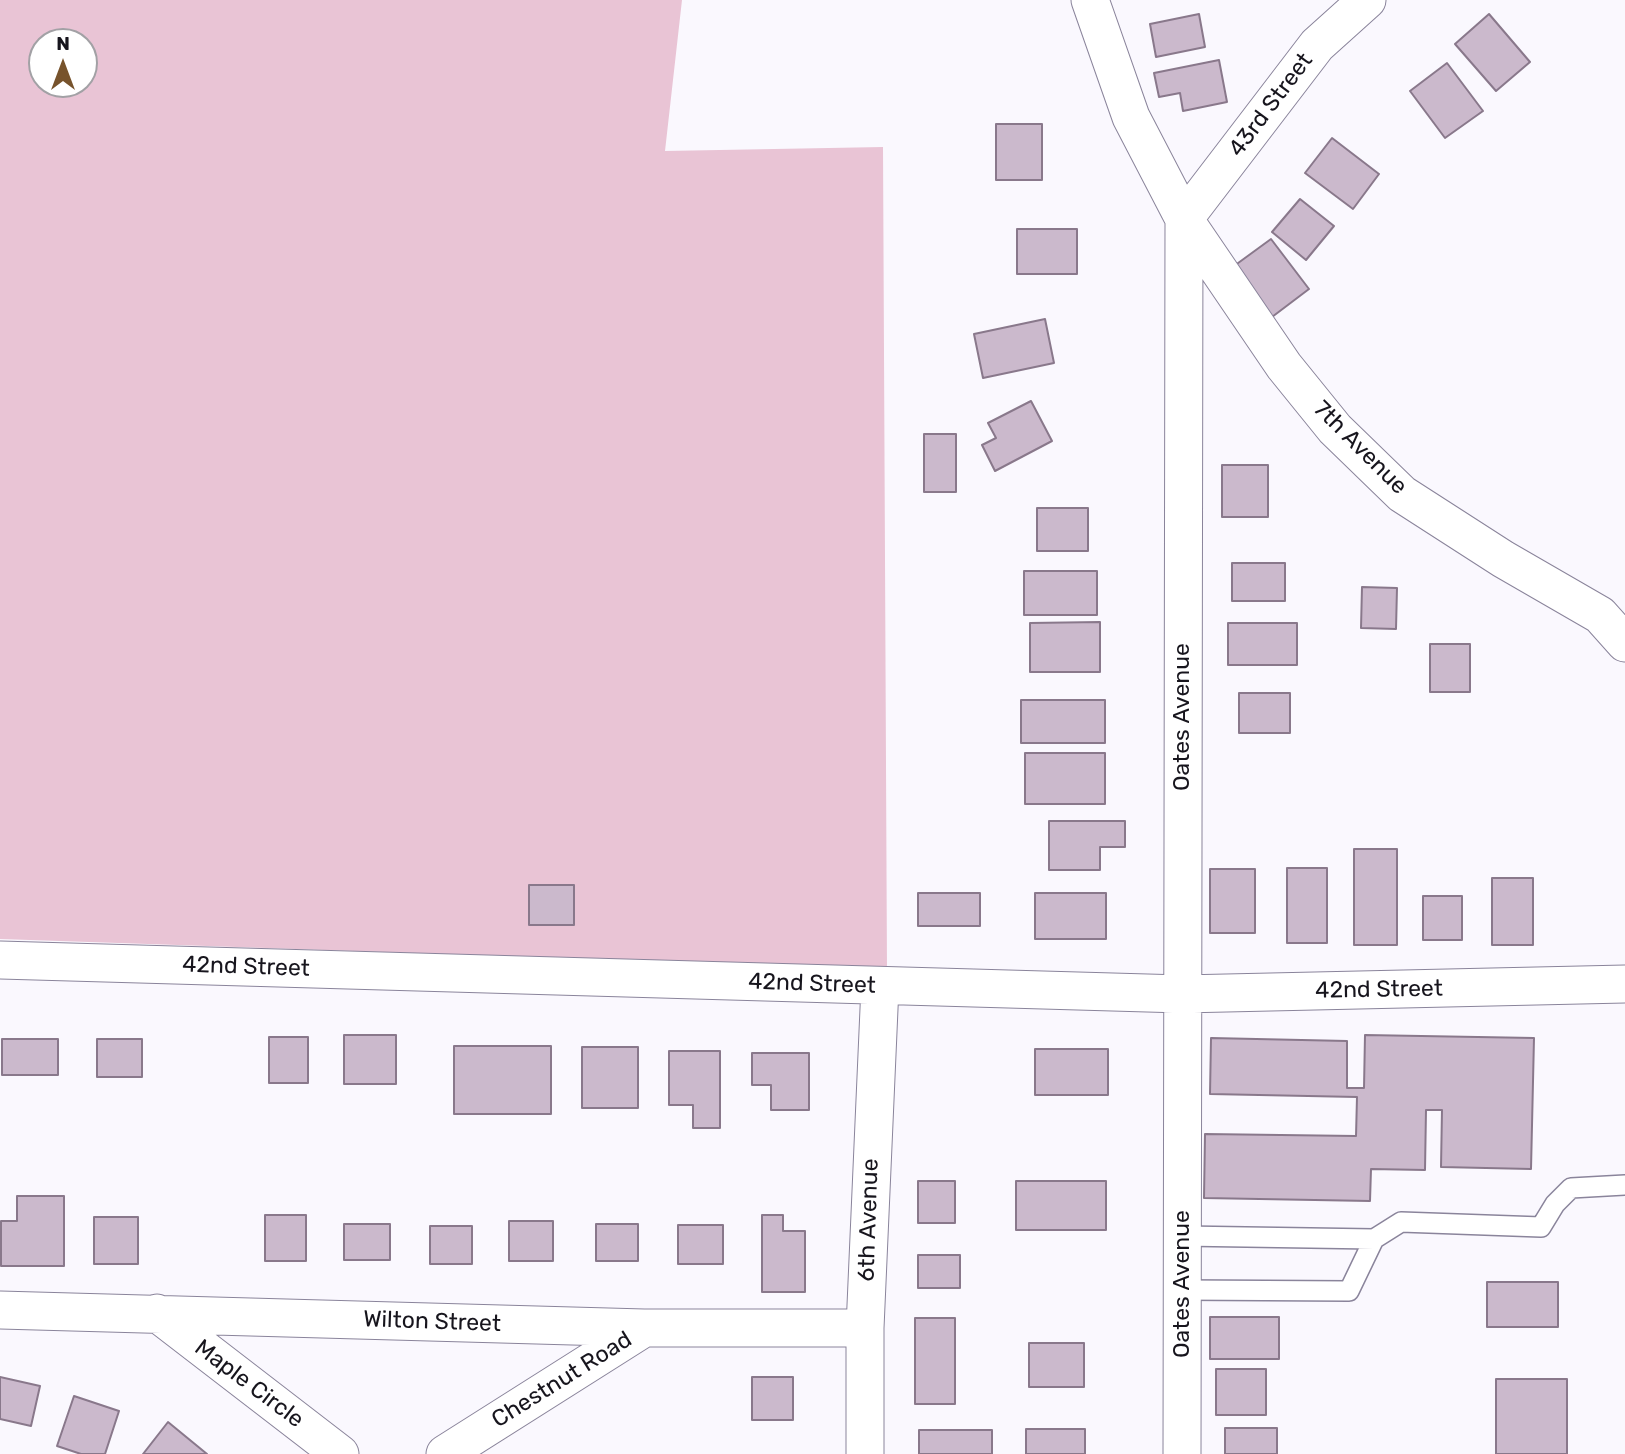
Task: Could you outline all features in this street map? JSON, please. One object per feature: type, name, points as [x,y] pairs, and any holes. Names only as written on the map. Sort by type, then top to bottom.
[{"type":"street","name":"Oates Avenue","points":[[1090,0],[1131,117],[1184,219],[1182,1454]]},
{"type":"street","name":"43rd Street","points":[[1184,219],[1317,45],[1367,0]]},
{"type":"street","name":"7th Avenue","points":[[1184,219],[1284,366],[1335,429],[1402,494],[1503,559],[1600,615],[1625,643]]},
{"type":"street","name":"42nd Street","points":[[0,960],[1182,994],[1625,984]]},
{"type":"street","name":"6th Avenue","points":[[865,1454],[865,1328],[880,986]]},
{"type":"street","name":"Wilton Street","points":[[0,1310],[644,1328],[865,1328]]},
{"type":"street","name":"Maple Circle","points":[[157,1313],[340,1454]]},
{"type":"street","name":"Chestnut Road","points":[[445,1454],[644,1328]]},
{"type":"lane","points":[[1182,1290],[1349,1291],[1374,1239],[1401,1222],[1541,1227],[1555,1204],[1571,1188],[1625,1185]]},
{"type":"lane","points":[[1182,1236],[1374,1239]]},
{"type":"shaded area","points":[[0,0],[682,0],[665,151],[883,147],[887,969],[0,939]]},
{"type":"building","points":[[1199,14],[1205,47],[1156,57],[1150,24]]},
{"type":"building","points":[[1489,14],[1530,62],[1496,91],[1455,44]]},
{"type":"building","points":[[1219,60],[1227,102],[1183,111],[1180,93],[1159,97],[1154,73]]},
{"type":"building","points":[[1447,63],[1483,111],[1445,138],[1410,91]]},
{"type":"building","points":[[996,124],[1042,124],[1042,180],[996,180]]},
{"type":"building","points":[[1332,138],[1379,174],[1353,209],[1305,173]]},
{"type":"building","points":[[1300,199],[1334,226],[1306,260],[1272,232]]},
{"type":"building","points":[[1017,229],[1077,229],[1077,274],[1017,274]]},
{"type":"building","points":[[1271,239],[1309,289],[1272,317],[1234,266]]},
{"type":"building","points":[[1045,319],[1054,363],[983,378],[974,334]]},
{"type":"building","points":[[1031,401],[1052,441],[995,471],[982,445],[996,438],[988,423]]},
{"type":"building","points":[[924,434],[956,434],[956,492],[924,492]]},
{"type":"building","points":[[1222,465],[1268,465],[1268,517],[1222,517]]},
{"type":"building","points":[[1037,508],[1088,508],[1088,551],[1037,551]]},
{"type":"building","points":[[1232,563],[1285,563],[1285,601],[1232,601]]},
{"type":"building","points":[[1024,571],[1097,571],[1097,615],[1024,615]]},
{"type":"building","points":[[1362,587],[1397,588],[1396,629],[1361,628]]},
{"type":"building","points":[[1100,622],[1100,672],[1030,672],[1030,623]]},
{"type":"building","points":[[1228,623],[1297,623],[1297,665],[1228,665]]},
{"type":"building","points":[[1430,644],[1470,644],[1470,692],[1430,692]]},
{"type":"building","points":[[1239,693],[1290,693],[1290,733],[1239,733]]},
{"type":"building","points":[[1021,700],[1105,700],[1105,743],[1021,743]]},
{"type":"building","points":[[1025,753],[1105,753],[1105,804],[1025,804]]},
{"type":"building","points":[[1049,821],[1125,821],[1125,847],[1100,847],[1100,870],[1049,870]]},
{"type":"building","points":[[1354,849],[1397,849],[1397,945],[1354,945]]},
{"type":"building","points":[[1287,868],[1327,868],[1327,943],[1287,943]]},
{"type":"building","points":[[1210,869],[1255,869],[1255,933],[1210,933]]},
{"type":"building","points":[[1492,878],[1533,878],[1533,945],[1492,945]]},
{"type":"building","points":[[529,885],[574,885],[574,925],[529,925]]},
{"type":"building","points":[[918,893],[980,893],[980,926],[918,926]]},
{"type":"building","points":[[1035,893],[1106,893],[1106,939],[1035,939]]},
{"type":"building","points":[[1423,896],[1462,896],[1462,940],[1423,940]]},
{"type":"building","points":[[344,1035],[396,1035],[396,1084],[344,1084]]},
{"type":"building","points":[[1365,1035],[1534,1038],[1531,1169],[1441,1167],[1442,1110],[1426,1110],[1425,1170],[1371,1169],[1370,1201],[1204,1198],[1205,1134],[1356,1136],[1357,1097],[1210,1094],[1211,1038],[1347,1041],[1347,1088],[1364,1088]]},
{"type":"building","points":[[269,1037],[308,1037],[308,1083],[269,1083]]},
{"type":"building","points":[[2,1039],[58,1039],[58,1075],[2,1075]]},
{"type":"building","points":[[97,1039],[142,1039],[142,1077],[97,1077]]},
{"type":"building","points":[[454,1046],[551,1046],[551,1114],[454,1114]]},
{"type":"building","points":[[582,1047],[638,1047],[638,1108],[582,1108]]},
{"type":"building","points":[[1035,1049],[1108,1049],[1108,1095],[1035,1095]]},
{"type":"building","points":[[669,1051],[720,1051],[720,1128],[693,1128],[693,1105],[669,1105]]},
{"type":"building","points":[[752,1053],[809,1053],[809,1110],[771,1110],[771,1085],[752,1085]]},
{"type":"building","points":[[918,1181],[955,1181],[955,1223],[918,1223]]},
{"type":"building","points":[[1016,1181],[1106,1181],[1106,1230],[1016,1230]]},
{"type":"building","points":[[17,1196],[64,1196],[64,1266],[1,1266],[1,1221],[17,1221]]},
{"type":"building","points":[[265,1215],[306,1215],[306,1261],[265,1261]]},
{"type":"building","points":[[762,1215],[783,1215],[783,1231],[805,1231],[805,1292],[762,1292]]},
{"type":"building","points":[[94,1217],[138,1217],[138,1264],[94,1264]]},
{"type":"building","points":[[509,1221],[553,1221],[553,1261],[509,1261]]},
{"type":"building","points":[[344,1224],[390,1224],[390,1260],[344,1260]]},
{"type":"building","points":[[596,1224],[638,1224],[638,1261],[596,1261]]},
{"type":"building","points":[[678,1225],[723,1225],[723,1264],[678,1264]]},
{"type":"building","points":[[430,1226],[472,1226],[472,1264],[430,1264]]},
{"type":"building","points":[[918,1255],[960,1255],[960,1288],[918,1288]]},
{"type":"building","points":[[1487,1282],[1558,1282],[1558,1327],[1487,1327]]},
{"type":"building","points":[[1210,1317],[1279,1317],[1279,1359],[1210,1359]]},
{"type":"building","points":[[915,1318],[955,1318],[955,1404],[915,1404]]},
{"type":"building","points":[[1029,1343],[1084,1343],[1084,1387],[1029,1387]]},
{"type":"building","points":[[1216,1369],[1266,1369],[1266,1415],[1216,1415]]},
{"type":"building","points":[[0,1377],[40,1386],[31,1426],[0,1419]]},
{"type":"building","points":[[752,1377],[793,1377],[793,1420],[752,1420]]},
{"type":"building","points":[[1496,1379],[1567,1379],[1567,1454],[1496,1454]]},
{"type":"building","points":[[74,1396],[119,1411],[105,1454],[81,1454],[57,1446]]},
{"type":"building","points":[[168,1422],[207,1454],[143,1454]]},
{"type":"building","points":[[1225,1428],[1277,1428],[1277,1454],[1225,1454]]},
{"type":"building","points":[[1026,1429],[1085,1429],[1085,1454],[1026,1454]]},
{"type":"building","points":[[919,1430],[992,1430],[992,1454],[919,1454]]}]
